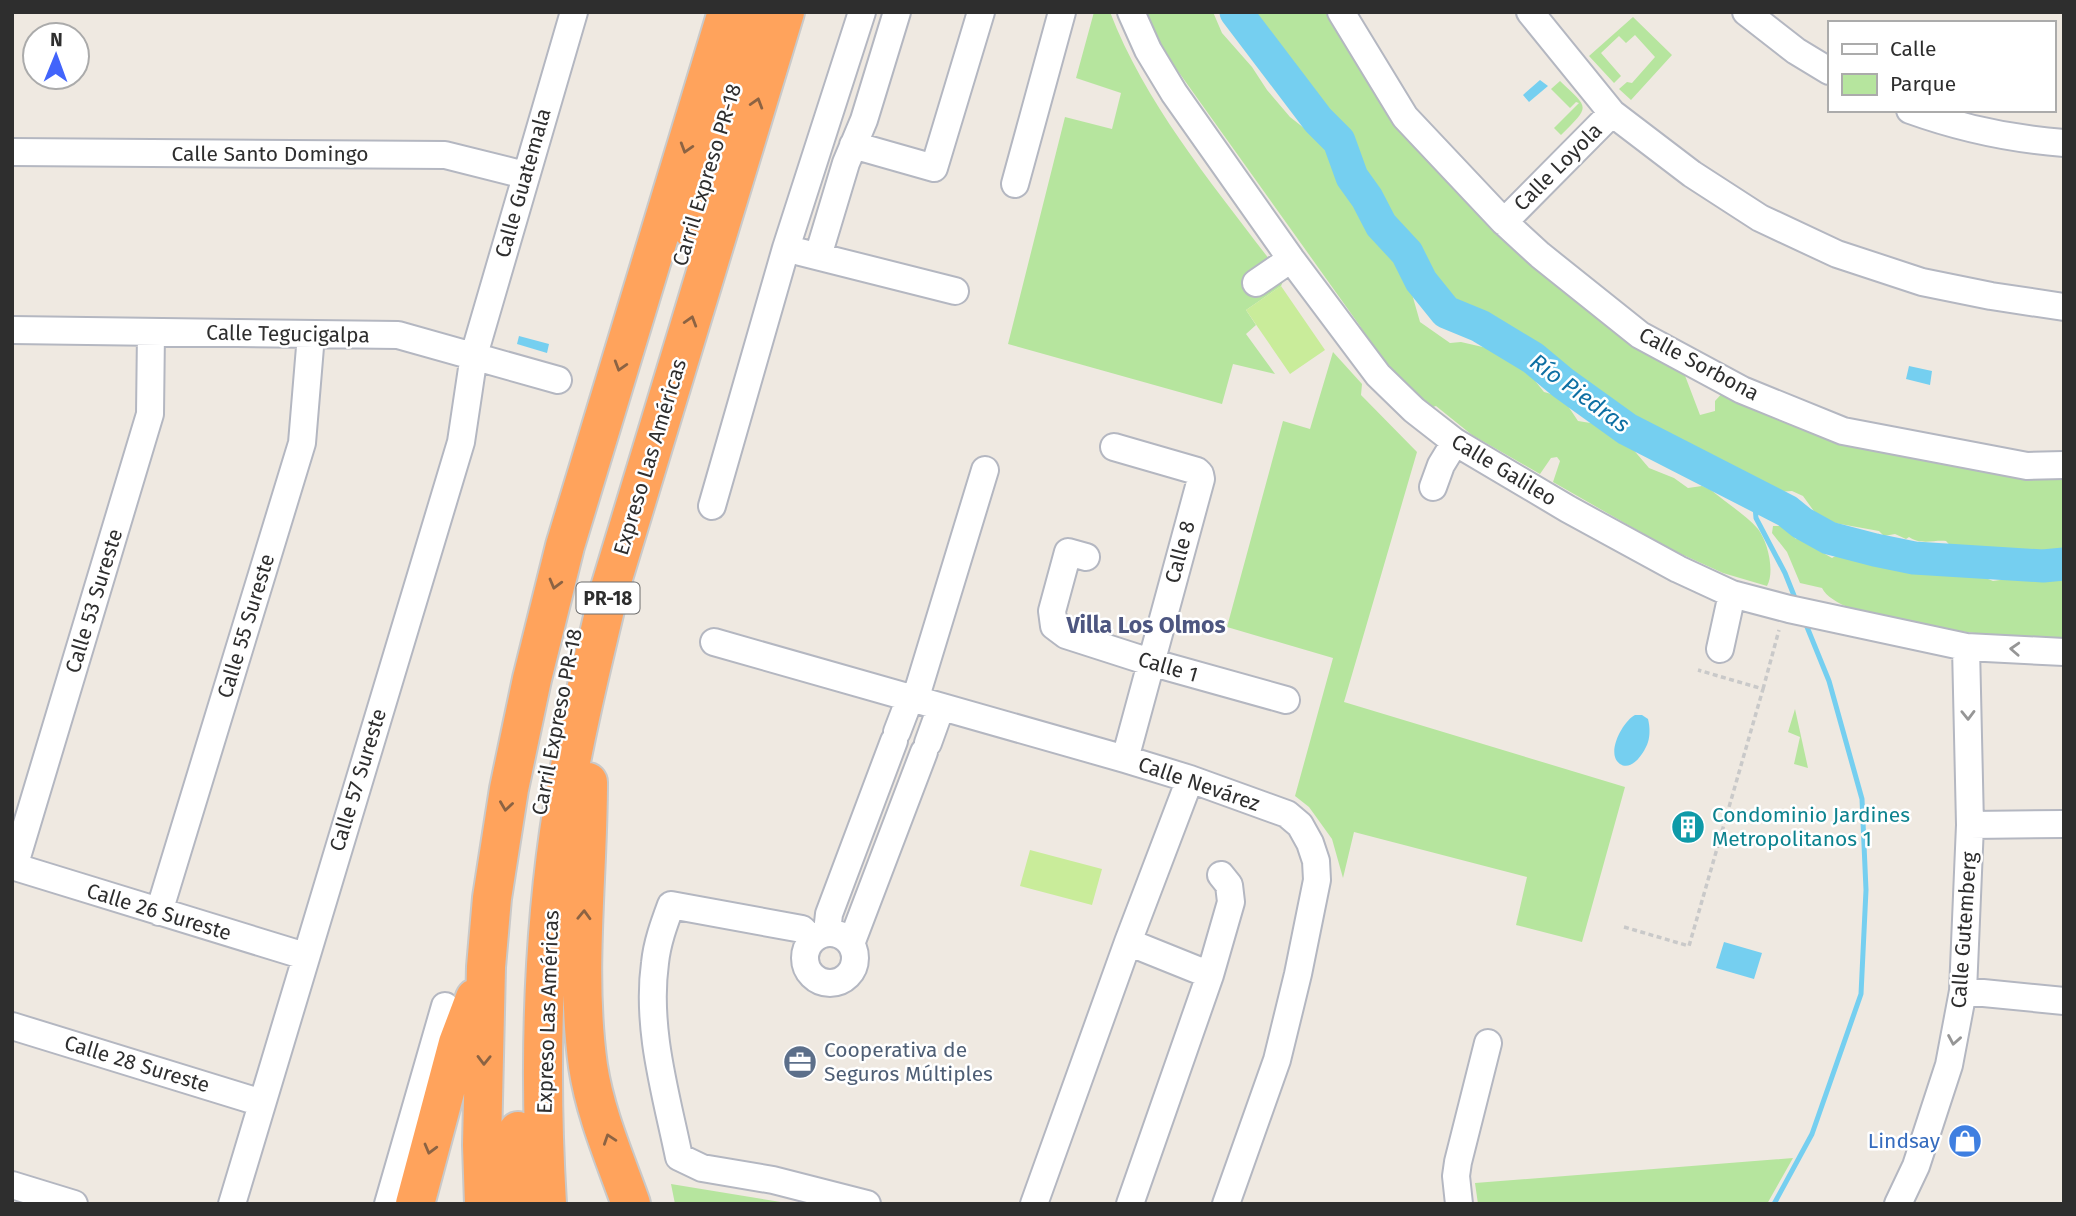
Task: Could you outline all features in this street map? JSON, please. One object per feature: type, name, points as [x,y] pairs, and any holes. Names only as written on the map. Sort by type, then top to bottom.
[{"type":"highway","name":"PR-18","points":[[484,1204],[482,1145],[486,967],[492,898],[509,789],[565,545],[727,12]]},
{"type":"highway","name":"Carril Expreso PR-18","points":[[519,1204],[519,973],[541,798],[571,644],[594,550],[756,12]]},
{"type":"highway","name":"Expreso Las Américas","points":[[547,1204],[541,1069],[547,943],[563,807],[587,682],[610,588],[785,12]]},
{"type":"highway","points":[[587,682],[584,1027],[596,1100],[631,1204]]},
{"type":"highway","points":[[415,1204],[458,1043],[486,967]]},
{"type":"street","name":"Calle Guatemala","points":[[474,355],[574,12]]},
{"type":"street","points":[[712,506],[786,248],[862,12]]},
{"type":"street","points":[[818,256],[897,12]]},
{"type":"street","points":[[853,145],[934,167],[981,12]]},
{"type":"street","points":[[1015,184],[1062,12]]},
{"type":"street","name":"Calle Galileo","points":[[1131,12],[1148,50],[1174,93],[1291,259],[1378,375],[1414,410],[1455,442],[1568,509],[1678,569],[1785,615],[1819,616],[1966,647],[2064,652]]},
{"type":"street","name":"Calle Sorbona","points":[[1341,12],[1405,117],[1504,222],[1540,255],[1640,335],[1742,390],[1843,431],[2027,466],[2064,466]]},
{"type":"street","points":[[1530,12],[1612,113],[1692,174],[1760,218],[1838,254],[1922,282],[2064,307]]},
{"type":"street","points":[[1746,12],[1796,51],[1828,70]]},
{"type":"street","points":[[1916,112],[1971,129],[2025,140],[2064,143]]},
{"type":"street","name":"Calle Loyola","points":[[1504,222],[1612,113]]},
{"type":"street","name":"Calle Santo Domingo","points":[[12,152],[445,155],[525,175]]},
{"type":"street","points":[[786,248],[955,291]]},
{"type":"street","points":[[1256,283],[1291,259]]},
{"type":"street","name":"Calle Tegucigalpa","points":[[12,330],[398,335],[558,380]]},
{"type":"street","name":"Calle 53 Sureste","points":[[13,867],[150,414],[151,332]]},
{"type":"street","name":"Calle 55 Sureste","points":[[159,912],[302,443],[311,335]]},
{"type":"street","name":"Calle 57 Sureste","points":[[232,1204],[461,442],[474,355]]},
{"type":"street","points":[[1433,487],[1441,465],[1455,442]]},
{"type":"street","name":"Calle 8","points":[[1114,447],[1200,474],[1125,759]]},
{"type":"street","points":[[941,707],[852,944],[856,961],[853,970],[840,981],[822,982],[814,978],[805,964],[807,946],[819,936],[829,914],[895,737],[912,699],[985,470]]},
{"type":"street","name":"Calle 1","points":[[1077,555],[1052,611],[1054,626],[1066,635],[1286,700]]},
{"type":"street","points":[[1720,649],[1732,594]]},
{"type":"street","name":"Calle Nevárez","points":[[714,642],[1190,779],[1287,814],[1300,825],[1316,861],[1317,880],[1277,1060],[1226,1204]]},
{"type":"street","name":"Calle Gutemberg","points":[[1898,1204],[1916,1166],[1949,1065],[1963,991],[1970,825],[1966,647]]},
{"type":"street","points":[[1034,1204],[1190,779]]},
{"type":"street","points":[[1970,825],[2064,824]]},
{"type":"street","name":"Calle 26 Sureste","points":[[13,867],[305,956]]},
{"type":"street","points":[[1130,1204],[1210,975],[1231,902],[1229,886],[1220,875]]},
{"type":"street","points":[[852,944],[836,933],[819,936],[802,929],[671,905],[660,936],[654,965],[653,1026],[679,1157],[702,1168],[773,1180],[867,1204]]},
{"type":"street","points":[[1128,942],[1210,975]]},
{"type":"street","points":[[1963,991],[2064,1001]]},
{"type":"street","points":[[388,1204],[445,1006]]},
{"type":"street","name":"Calle 28 Sureste","points":[[12,1026],[262,1103]]},
{"type":"street","points":[[1459,1204],[1456,1176],[1458,1162],[1488,1043]]},
{"type":"street","points":[[12,1185],[74,1204]]},
{"type":"path","points":[[1624,927],[1689,946],[1785,615]]},
{"type":"path","points":[[1698,670],[1763,689]]},
{"type":"green space","points":[[1094,12],[1110,12],[1144,84],[1165,118],[1284,279],[1281,286],[1246,310],[1256,325],[1246,334],[1275,374],[1233,364],[1222,404],[1008,344],[1065,117],[1112,129],[1121,93],[1076,78]]},
{"type":"green space","points":[[1145,12],[1213,12],[1222,33],[1290,117],[1309,132],[1317,130],[1328,139],[1335,152],[1338,181],[1369,227],[1406,273],[1420,322],[1450,343],[1461,342],[1513,354],[1530,370],[1544,392],[1562,397],[1578,421],[1603,425],[1614,431],[1649,468],[1674,478],[1688,488],[1702,486],[1711,490],[1747,518],[1762,535],[1770,565],[1767,586],[1723,573],[1670,549],[1553,482],[1560,461],[1557,457],[1551,458],[1540,474],[1472,435],[1436,406],[1430,408],[1379,358],[1360,326],[1175,67],[1156,37]]},
{"type":"green space","points":[[1252,12],[1326,12],[1358,65],[1392,106],[1684,373],[1700,415],[1715,411],[1715,401],[1727,388],[2064,474],[2064,549],[2052,553],[2016,550],[2003,556],[1960,556],[1946,541],[1922,542],[1895,534],[1884,536],[1879,531],[1829,522],[1816,514],[1803,496],[1792,491],[1767,493],[1758,487],[1741,484],[1724,487],[1688,466],[1651,455],[1640,447],[1620,417],[1580,389],[1534,347],[1511,340],[1503,325],[1490,315],[1459,302],[1428,279],[1415,253],[1393,226],[1385,223],[1380,199],[1359,168],[1345,137],[1334,139],[1322,127],[1322,112],[1315,99]]},
{"type":"green space","points":[[1633,17],[1672,55],[1631,100],[1619,89],[1627,82],[1632,83],[1655,57],[1635,35],[1626,43],[1619,36],[1601,53],[1621,76],[1614,83],[1589,56]]},
{"type":"green space","points":[[1560,81],[1577,97],[1583,107],[1578,118],[1561,135],[1554,128],[1579,103],[1576,102],[1570,108],[1551,89]]},
{"type":"green space","points":[[1281,286],[1325,350],[1290,374],[1246,310]]},
{"type":"green space","points":[[1333,352],[1362,384],[1361,395],[1417,452],[1344,702],[1625,787],[1582,942],[1516,925],[1527,877],[1354,832],[1343,878],[1332,839],[1309,807],[1295,796],[1333,658],[1227,627],[1283,421],[1310,429]]},
{"type":"green space","points":[[1773,526],[1782,526],[1796,539],[1814,541],[1818,550],[1832,558],[1843,555],[1862,563],[1864,558],[1881,557],[1903,570],[1947,572],[1963,569],[1993,581],[2019,575],[2029,576],[2040,582],[2048,571],[2054,569],[2064,572],[2064,641],[1934,628],[1862,612],[1836,601],[1822,588],[1800,583],[1787,552],[1772,533]]},
{"type":"green space","points":[[1795,709],[1808,768],[1794,764],[1800,737],[1788,732]]},
{"type":"green space","points":[[1030,850],[1102,869],[1092,905],[1020,886]]},
{"type":"green space","points":[[1793,1158],[1767,1204],[1478,1204],[1475,1183]]},
{"type":"green space","points":[[671,1184],[793,1204],[675,1204]]},
{"type":"water","points":[[1540,80],[1548,86],[1529,102],[1523,95]]},
{"type":"water","points":[[519,336],[549,344],[547,353],[517,344]]},
{"type":"water","points":[[1909,366],[1932,371],[1930,385],[1906,379]]},
{"type":"water","points":[[1635,715],[1648,719],[1649,739],[1637,760],[1625,766],[1616,759],[1615,746],[1625,724]]},
{"type":"water","points":[[1724,942],[1762,953],[1754,979],[1716,968]]},
{"type":"waterway","name":"Río Piedras","points":[[1236,12],[1318,120],[1339,141],[1352,177],[1381,225],[1407,253],[1421,281],[1446,312],[1480,326],[1533,358],[1627,429],[1787,511],[1829,538],[1914,558],[2043,566],[2064,564]]},
{"type":"waterway","points":[[1754,495],[1756,518],[1785,573],[1797,603]]},
{"type":"waterway","points":[[1774,1204],[1812,1134],[1861,994],[1866,890],[1862,799],[1829,681],[1805,622]]},
{"type":"place","name":"Condominio Jardines Metropolitanos 1","points":[[1688,827]]},
{"type":"place","name":"Cooperativa de Seguros Múltiples","points":[[800,1062]]},
{"type":"place","name":"Lindsay","points":[[1965,1141]]},
{"type":"district","name":"Villa Los Olmos","points":[[1146,625]]}]
